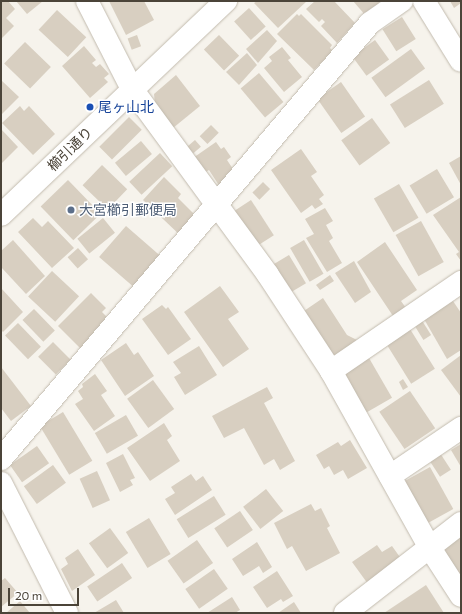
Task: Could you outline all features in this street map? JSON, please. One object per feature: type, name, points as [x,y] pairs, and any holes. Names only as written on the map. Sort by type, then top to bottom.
[{"type":"street","points":[[87,1],[132,89],[268,275],[331,371],[430,548],[461,596]]},
{"type":"street","name":"櫛引通り","points":[[1,215],[226,1]]},
{"type":"street","points":[[1,458],[218,206],[370,23],[402,1]]},
{"type":"street","points":[[424,1],[461,61]]},
{"type":"street","points":[[331,371],[461,282]]},
{"type":"street","points":[[390,476],[461,428]]},
{"type":"street","points":[[1,483],[67,613]]},
{"type":"street","points":[[345,613],[461,523]]},
{"type":"building","points":[[1,1],[8,1],[15,9],[6,18],[14,26],[1,39]]},
{"type":"building","points":[[16,1],[43,1],[27,14]]},
{"type":"building","points":[[109,1],[144,1],[154,20],[126,35]]},
{"type":"building","points":[[257,1],[307,1],[278,28],[254,3]]},
{"type":"building","points":[[315,1],[334,1],[355,23],[337,43],[321,26],[325,22],[322,19],[319,22],[306,9]]},
{"type":"building","points":[[353,1],[378,1],[380,3],[366,16]]},
{"type":"building","points":[[450,1],[461,1],[461,3],[454,8]]},
{"type":"building","points":[[249,8],[266,27],[251,40],[234,21]]},
{"type":"building","points":[[57,10],[86,37],[68,57],[39,30]]},
{"type":"building","points":[[297,14],[299,16],[301,14],[332,45],[330,48],[333,51],[314,70],[277,34]]},
{"type":"building","points":[[402,17],[416,39],[396,51],[382,29]]},
{"type":"building","points":[[267,30],[277,41],[258,63],[246,49]]},
{"type":"building","points":[[137,35],[141,46],[132,50],[128,38]]},
{"type":"building","points":[[219,35],[239,56],[224,70],[204,50]]},
{"type":"building","points":[[375,40],[389,59],[366,76],[352,56]]},
{"type":"building","points":[[25,42],[51,67],[30,89],[4,64]]},
{"type":"building","points":[[84,46],[96,60],[92,63],[96,67],[100,64],[109,74],[104,78],[108,82],[90,98],[62,66]]},
{"type":"building","points":[[282,47],[291,58],[288,60],[302,77],[284,92],[264,68],[272,61],[269,57]]},
{"type":"building","points":[[411,49],[425,68],[385,97],[371,78]]},
{"type":"building","points":[[247,53],[257,65],[239,85],[226,72]]},
{"type":"building","points":[[259,73],[283,102],[265,118],[241,88]]},
{"type":"building","points":[[176,75],[200,106],[173,128],[155,104],[154,94]]},
{"type":"building","points":[[1,80],[19,97],[1,115]]},
{"type":"building","points":[[429,80],[444,104],[405,128],[390,104]]},
{"type":"building","points":[[341,82],[365,116],[341,133],[317,99]]},
{"type":"building","points":[[20,106],[24,111],[29,106],[55,134],[33,155],[2,123]]},
{"type":"building","points":[[129,117],[142,130],[112,159],[99,147]]},
{"type":"building","points":[[372,118],[390,143],[359,165],[341,140]]},
{"type":"building","points":[[211,125],[219,133],[207,144],[200,136]]},
{"type":"building","points":[[1,129],[18,147],[2,163],[1,162]]},
{"type":"building","points":[[195,140],[201,147],[193,153],[187,147]]},
{"type":"building","points":[[141,141],[152,154],[126,176],[115,163]]},
{"type":"building","points":[[216,142],[221,149],[224,147],[231,157],[227,160],[237,175],[220,187],[209,170],[204,173],[193,158]]},
{"type":"building","points":[[301,149],[317,172],[311,176],[324,195],[319,199],[323,204],[315,209],[312,205],[301,213],[271,170]]},
{"type":"building","points":[[160,153],[172,166],[142,195],[129,182]]},
{"type":"building","points":[[461,156],[461,185],[449,163]]},
{"type":"building","points":[[102,165],[127,189],[108,209],[83,185]]},
{"type":"building","points":[[437,169],[454,197],[427,214],[410,185]]},
{"type":"building","points":[[164,177],[181,194],[178,198],[200,220],[183,238],[143,200]]},
{"type":"building","name":"大宮櫛引郵便局","points":[[68,180],[101,214],[73,240],[41,206]]},
{"type":"building","points":[[263,182],[270,189],[259,200],[252,193]]},
{"type":"building","points":[[399,184],[418,218],[393,232],[374,198]]},
{"type":"building","points":[[461,197],[461,261],[456,254],[459,252],[433,215]]},
{"type":"building","points":[[251,200],[274,235],[257,246],[234,211]]},
{"type":"building","points":[[325,208],[333,221],[326,225],[333,238],[329,241],[342,263],[327,272],[306,238],[314,234],[305,219]]},
{"type":"building","points":[[33,218],[42,227],[48,221],[74,248],[52,268],[18,232]]},
{"type":"building","points":[[103,218],[115,233],[89,254],[77,239]]},
{"type":"building","points":[[421,221],[444,262],[418,276],[396,235]]},
{"type":"building","points":[[126,226],[165,260],[138,291],[99,257]]},
{"type":"building","points":[[13,240],[45,276],[26,294],[1,267],[1,251]]},
{"type":"building","points":[[304,240],[324,274],[310,282],[290,248]]},
{"type":"building","points":[[385,242],[417,290],[401,301],[406,308],[393,316],[357,262]]},
{"type":"building","points":[[78,248],[88,259],[78,269],[68,257]]},
{"type":"building","points":[[289,255],[306,283],[289,294],[272,265]]},
{"type":"building","points":[[354,261],[371,292],[355,303],[335,273]]},
{"type":"building","points":[[52,271],[79,296],[55,322],[28,297]]},
{"type":"building","points":[[330,275],[334,281],[320,290],[316,285]]},
{"type":"building","points":[[220,286],[239,312],[228,319],[249,349],[223,367],[184,312]]},
{"type":"building","points":[[1,288],[23,312],[3,332],[1,330]]},
{"type":"building","points":[[91,293],[106,308],[102,312],[111,321],[83,351],[58,326]]},
{"type":"building","points":[[323,298],[347,335],[359,341],[335,355],[327,354],[301,313]]},
{"type":"building","points":[[453,301],[461,313],[461,350],[447,359],[424,319]]},
{"type":"building","points":[[162,305],[166,309],[168,307],[191,339],[168,355],[142,319]]},
{"type":"building","points":[[34,309],[55,331],[43,342],[22,320]]},
{"type":"building","points":[[421,319],[431,335],[423,340],[413,324]]},
{"type":"building","points":[[18,323],[41,347],[28,359],[5,336]]},
{"type":"building","points":[[410,329],[435,369],[411,384],[386,344]]},
{"type":"building","points":[[53,342],[71,360],[56,375],[38,357]]},
{"type":"building","points":[[126,343],[134,355],[138,352],[154,376],[125,396],[101,360]]},
{"type":"building","points":[[199,346],[217,375],[185,395],[174,377],[181,373],[173,362]]},
{"type":"building","points":[[461,355],[461,397],[441,370]]},
{"type":"building","points":[[369,358],[392,398],[363,414],[340,374]]},
{"type":"building","points":[[1,367],[31,406],[11,421],[1,408]]},
{"type":"building","points":[[95,374],[107,391],[101,395],[115,416],[94,431],[75,404],[83,399],[78,391],[83,387],[82,384]]},
{"type":"building","points":[[403,379],[408,387],[403,390],[399,382]]},
{"type":"building","points":[[153,380],[174,409],[148,428],[127,399]]},
{"type":"building","points":[[267,387],[273,398],[264,403],[295,461],[280,470],[274,459],[264,465],[244,428],[224,438],[212,416]]},
{"type":"building","points":[[410,391],[435,428],[404,449],[379,412]]},
{"type":"building","points":[[63,412],[92,461],[69,475],[40,426]]},
{"type":"building","points":[[126,415],[138,436],[107,454],[95,433]]},
{"type":"building","points":[[164,423],[172,436],[167,440],[180,461],[150,481],[127,448]]},
{"type":"building","points":[[350,440],[367,468],[348,479],[343,470],[334,475],[329,466],[324,469],[316,455],[338,442],[341,446]]},
{"type":"building","points":[[461,444],[461,467],[451,450]]},
{"type":"building","points":[[37,446],[49,463],[22,482],[10,465]]},
{"type":"building","points":[[440,453],[451,470],[440,477],[429,460]]},
{"type":"building","points":[[123,454],[135,478],[130,480],[133,485],[120,492],[106,463]]},
{"type":"building","points":[[53,465],[66,483],[37,504],[24,486]]},
{"type":"building","points":[[430,467],[453,509],[424,525],[401,483]]},
{"type":"building","points":[[97,471],[110,500],[93,508],[80,479]]},
{"type":"building","points":[[191,474],[196,481],[203,476],[212,490],[175,515],[165,499],[175,493],[171,487]]},
{"type":"building","points":[[266,489],[283,511],[260,529],[243,507]]},
{"type":"building","points":[[214,496],[226,515],[188,538],[177,519]]},
{"type":"building","points":[[311,504],[315,511],[321,508],[330,526],[327,528],[340,553],[306,571],[292,546],[287,549],[274,523]]},
{"type":"building","points":[[240,511],[253,530],[227,547],[214,528]]},
{"type":"building","points":[[149,518],[171,554],[147,568],[126,532]]},
{"type":"building","points":[[110,528],[128,553],[107,568],[89,543]]},
{"type":"building","points":[[461,533],[461,581],[439,548]]},
{"type":"building","points":[[197,540],[213,563],[184,584],[168,561]]},
{"type":"building","points":[[257,542],[272,567],[263,573],[259,566],[243,576],[232,559]]},
{"type":"building","points":[[377,545],[382,552],[392,546],[402,560],[368,584],[352,562]]},
{"type":"building","points":[[78,549],[95,575],[72,591],[61,569],[68,564],[65,558]]},
{"type":"building","points":[[122,563],[132,578],[97,601],[87,586]]},
{"type":"building","points":[[214,569],[228,589],[199,609],[185,589]]},
{"type":"building","points":[[277,571],[293,596],[283,602],[281,599],[267,608],[253,587]]},
{"type":"building","points":[[5,578],[18,593],[1,607],[1,581]]},
{"type":"building","points":[[426,585],[444,613],[384,613]]},
{"type":"building","points":[[232,597],[240,610],[235,613],[207,613]]},
{"type":"building","points":[[116,600],[124,613],[94,613]]},
{"type":"building","points":[[20,601],[30,613],[6,613]]},
{"type":"building","points":[[294,602],[301,613],[278,613]]},
{"type":"place","name":"尾ヶ山北","points":[[90,107]]},
{"type":"place","name":"大宮櫛引郵便局","points":[[71,210]]}]
